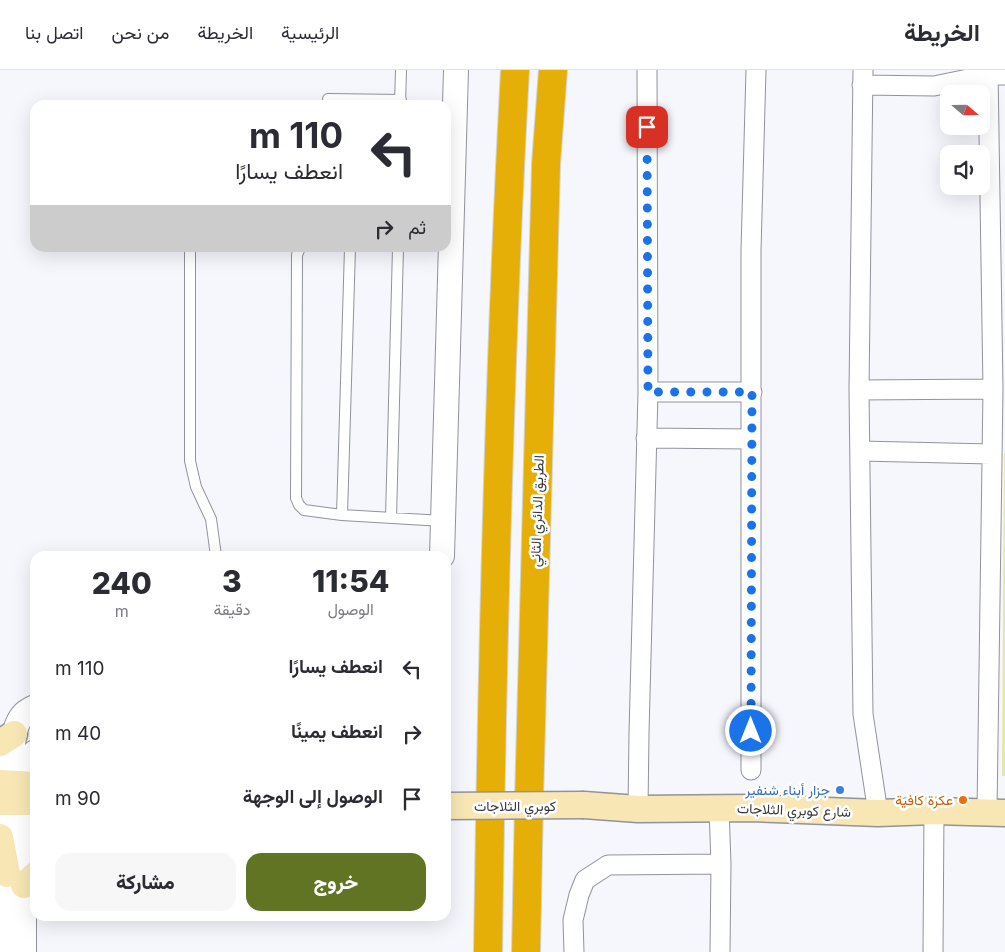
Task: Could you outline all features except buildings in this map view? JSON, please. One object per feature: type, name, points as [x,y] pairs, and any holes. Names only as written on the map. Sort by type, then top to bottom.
[{"type":"highway","points":[[488,952],[498,459],[515,70]]},
{"type":"highway","name":"الطريق الدائري الثاني","points":[[526,952],[546,184],[553,70]]},
{"type":"main road","name":"شارع كوبري الثلاجات","points":[[584,805],[638,808],[750,808],[878,813],[934,811],[996,813]]},
{"type":"main road","name":"كوبري الثلاجات","points":[[451,806],[584,805]]},
{"type":"main road","points":[[0,837],[22,878]]},
{"type":"street","points":[[451,243],[456,70]]},
{"type":"street","points":[[638,808],[638,733],[648,392],[647,70]]},
{"type":"street","points":[[751,770],[751,251],[756,70]]},
{"type":"street","points":[[878,813],[864,714],[859,390],[862,78],[934,86],[994,74],[998,150],[993,390],[998,425],[991,454],[996,813]]},
{"type":"street","points":[[442,551],[451,252]]},
{"type":"street","points":[[859,390],[993,390]]},
{"type":"street","points":[[648,392],[752,392]]},
{"type":"street","points":[[646,438],[751,439]]},
{"type":"street","points":[[860,450],[991,454]]},
{"type":"street","points":[[24,952],[19,793],[7,738],[25,712],[30,710]]},
{"type":"street","points":[[19,793],[30,765]]},
{"type":"street","points":[[719,808],[721,864],[720,952]]},
{"type":"street","points":[[932,952],[934,811]]},
{"type":"street","points":[[574,952],[573,920],[579,895],[585,880],[608,866],[721,864]]},
{"type":"street","points":[[6,952],[22,878]]},
{"type":"lane","points":[[400,100],[401,70]]},
{"type":"lane","points":[[328,99],[346,100]]},
{"type":"lane","points":[[190,252],[190,461],[196,487],[211,519],[215,551]]},
{"type":"lane","points":[[298,252],[296,498],[299,506],[304,510],[342,515],[443,521]]},
{"type":"lane","points":[[342,515],[350,252]]},
{"type":"lane","points":[[391,518],[398,252]]},
{"type":"green space","points":[[1004,453],[1005,776],[1002,776]]},
{"type":"place","name":"جزار أبناء شنفير","points":[[840,790]]},
{"type":"place","name":"عكرة كافية","points":[[963,800]]},
{"type":"route","points":[[647,127],[648,392],[752,392],[751,731]]}]
